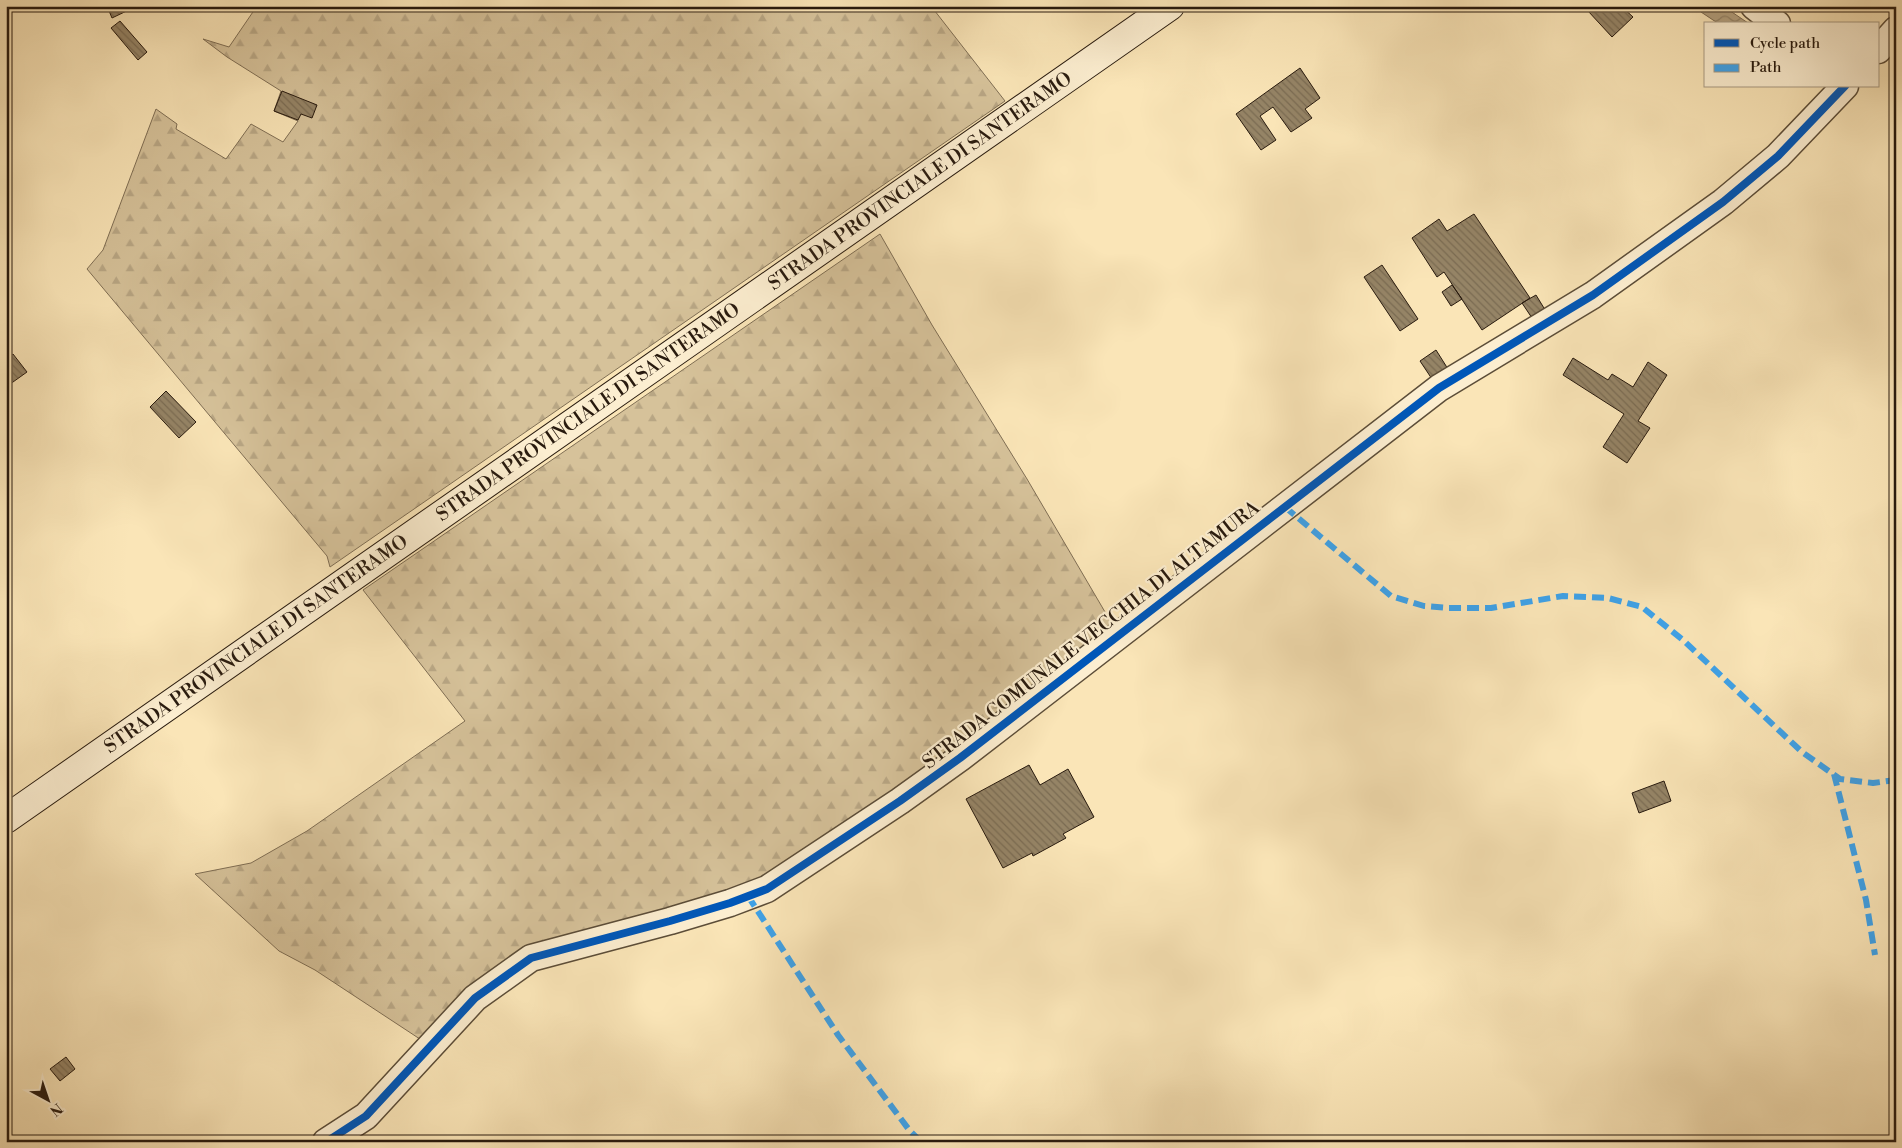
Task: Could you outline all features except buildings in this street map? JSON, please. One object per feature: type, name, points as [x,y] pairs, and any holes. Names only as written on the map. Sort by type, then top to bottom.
[{"type":"main road","name":"STRADA PROVINCIALE DI SANTERAMO","points":[[6,819],[1170,6]]},
{"type":"street","points":[[1754,6],[1774,22]]},
{"type":"street","points":[[1880,48],[1896,30]]},
{"type":"street","name":"STRADA COMUNALE VECCHIA DI ALTAMURA","points":[[326,1142],[366,1116],[475,998],[531,958],[678,919],[767,889],[900,801],[968,752],[1439,388],[1593,295],[1723,202],[1778,156],[1843,88]]},
{"type":"green space","points":[[257,6],[931,6],[1005,101],[330,567],[327,556],[87,269],[103,250],[156,109],[177,124],[176,129],[226,159],[251,124],[283,142],[298,121],[274,111],[281,91],[227,57],[203,39],[229,47]]},
{"type":"green space","points":[[880,234],[932,325],[1027,479],[1115,629],[997,723],[745,890],[546,945],[429,1045],[315,970],[279,951],[195,874],[251,863],[307,831],[465,721],[363,590]]},
{"type":"water","points":[[1705,6],[1723,6],[1747,22],[1716,22],[1701,12]]},
{"type":"marked path","points":[[1285,507],[1391,596],[1424,606],[1491,608],[1563,596],[1608,598],[1642,607],[1683,640],[1802,752],[1840,779],[1873,783],[1896,780]]},
{"type":"marked path","points":[[1834,774],[1866,900],[1875,955]]},
{"type":"marked path","points":[[748,896],[838,1035],[910,1131],[921,1142]]},
{"type":"cycle path","points":[[326,1142],[366,1116],[475,998],[531,958],[670,921],[730,903],[767,889],[900,801],[960,758],[1439,388],[1593,295],[1723,202],[1778,156],[1843,88]]}]
